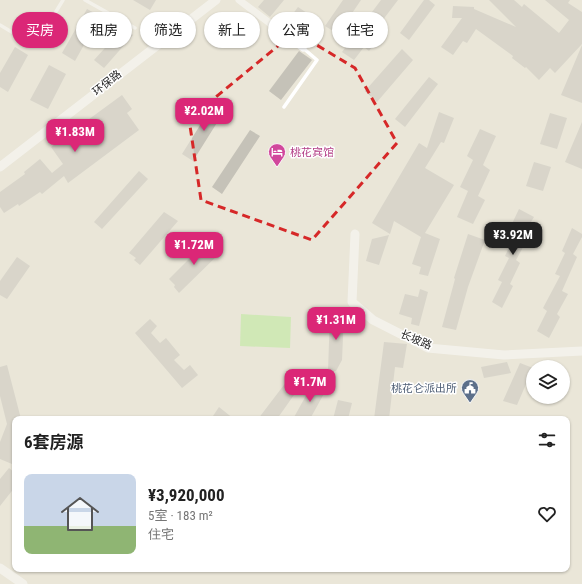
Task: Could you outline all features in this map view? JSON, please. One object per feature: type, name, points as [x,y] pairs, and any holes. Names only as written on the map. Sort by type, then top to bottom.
[{"type":"street","name":"环保路","points":[[0,167],[216,0]]},
{"type":"street","points":[[239,0],[268,22]]},
{"type":"street","name":"长坡路","points":[[356,234],[352,302],[373,320],[428,348],[504,355],[582,351]]},
{"type":"street","points":[[0,568],[21,583]]},
{"type":"lane","points":[[0,25],[35,46],[63,0]]},
{"type":"lane","points":[[84,0],[135,28]]},
{"type":"lane","points":[[284,107],[317,60],[303,48]]},
{"type":"highlighted area","points":[[295,32],[355,68],[397,143],[312,240],[201,200],[189,119]]},
{"type":"green space","points":[[241,314],[291,317],[290,348],[240,346]]},
{"type":"building","points":[[133,0],[156,0],[150,10]]},
{"type":"building","points":[[264,0],[284,0],[274,12],[268,12],[268,15],[258,7]]},
{"type":"building","points":[[343,0],[361,0],[353,12],[335,12]]},
{"type":"building","points":[[381,0],[398,0],[388,13],[372,12]]},
{"type":"building","points":[[424,0],[429,0],[435,5],[409,40],[400,33]]},
{"type":"building","points":[[489,0],[514,0],[522,7],[524,4],[559,33],[569,20],[545,0],[570,0],[568,3],[582,12],[582,44],[555,73],[550,68],[539,80],[526,67],[525,68],[512,58],[513,56],[476,29],[467,43],[463,41],[453,55],[441,47],[462,18],[452,18],[453,6],[474,7],[474,9],[516,27]]},
{"type":"building","points":[[298,7],[306,12],[294,12]]},
{"type":"building","points":[[87,9],[93,12],[85,12]]},
{"type":"building","points":[[332,16],[332,30],[325,26]]},
{"type":"building","points":[[76,28],[76,48],[82,48],[75,61],[62,53],[65,48],[68,48],[68,42]]},
{"type":"building","points":[[582,45],[582,103],[561,95]]},
{"type":"building","points":[[14,48],[28,55],[8,92],[0,87],[0,73]]},
{"type":"building","points":[[105,48],[122,48],[104,68],[94,60]]},
{"type":"building","points":[[345,48],[363,48],[354,60],[342,52]]},
{"type":"building","points":[[402,49],[413,60],[377,102],[365,91]]},
{"type":"building","points":[[299,51],[312,60],[281,100],[269,91]]},
{"type":"building","points":[[49,65],[66,74],[48,109],[30,100]]},
{"type":"building","points":[[429,77],[438,84],[405,127],[395,119]]},
{"type":"building","points":[[122,95],[132,109],[127,113],[139,130],[68,183],[64,176],[42,194],[40,192],[19,206],[18,204],[4,213],[0,207],[0,192],[25,174],[24,172],[40,159],[52,173],[63,164],[51,147]]},
{"type":"building","points":[[214,103],[225,110],[193,161],[182,154]]},
{"type":"building","points":[[439,112],[454,118],[444,143],[441,142],[425,168],[454,185],[425,233],[440,239],[428,276],[419,274],[421,267],[412,264],[421,237],[394,221],[390,234],[372,223],[419,143],[427,148]]},
{"type":"building","points":[[550,113],[567,118],[557,149],[540,144]]},
{"type":"building","points":[[582,122],[582,169],[565,162]]},
{"type":"building","points":[[480,129],[496,136],[483,165],[490,170],[478,196],[485,200],[473,224],[457,217],[468,191],[460,187],[473,160],[467,156]]},
{"type":"building","points":[[250,130],[260,136],[222,194],[212,187]]},
{"type":"building","points":[[534,162],[551,167],[543,191],[526,186]]},
{"type":"building","points":[[139,171],[148,179],[102,229],[94,222]]},
{"type":"building","points":[[519,209],[534,217],[522,237],[527,240],[516,260],[520,263],[510,284],[513,286],[502,308],[492,302],[502,282],[498,280],[509,258],[505,256],[515,235],[508,232]]},
{"type":"building","points":[[164,212],[178,221],[140,265],[134,260],[136,258],[129,253]]},
{"type":"building","points":[[572,228],[582,234],[582,237],[573,254],[577,257],[562,291],[568,294],[557,314],[560,317],[549,338],[537,331],[547,311],[543,308],[560,276],[555,274],[565,253],[562,251]]},
{"type":"building","points":[[468,234],[485,240],[468,287],[456,330],[442,327],[455,279],[454,278]]},
{"type":"building","points":[[389,235],[379,265],[366,261],[372,239]]},
{"type":"building","points":[[206,242],[212,248],[214,245],[221,252],[179,293],[174,287],[175,285],[169,279]]},
{"type":"building","points":[[17,257],[30,266],[7,299],[0,295],[0,281]]},
{"type":"building","points":[[420,289],[428,292],[419,326],[411,324],[412,318],[399,314],[405,294],[418,297]]},
{"type":"building","points":[[330,314],[344,314],[342,360],[336,371],[328,371]]},
{"type":"building","points":[[150,319],[157,326],[151,333],[160,343],[166,338],[180,355],[174,360],[184,370],[190,365],[198,375],[182,388],[135,333]]},
{"type":"building","points":[[384,342],[407,344],[403,368],[395,367],[389,416],[374,416]]},
{"type":"building","points":[[507,362],[511,373],[484,378],[481,367]]},
{"type":"building","points":[[520,363],[526,365],[526,384],[517,405],[503,401]]},
{"type":"building","points":[[7,365],[20,416],[12,416],[12,464],[0,459],[0,442],[7,424],[0,396],[0,367]]},
{"type":"building","points":[[290,377],[301,385],[279,416],[260,416]]},
{"type":"building","points":[[313,383],[326,390],[312,416],[295,416]]},
{"type":"building","points":[[338,400],[352,403],[349,416],[334,416]]},
{"type":"building","points":[[219,407],[230,416],[213,416]]},
{"type":"building","points":[[9,468],[12,470],[12,491],[0,506],[0,479]]},
{"type":"place","name":"桃花宾馆","points":[[277,167]]},
{"type":"place","name":"桃花仑派出所","points":[[470,403]]}]
